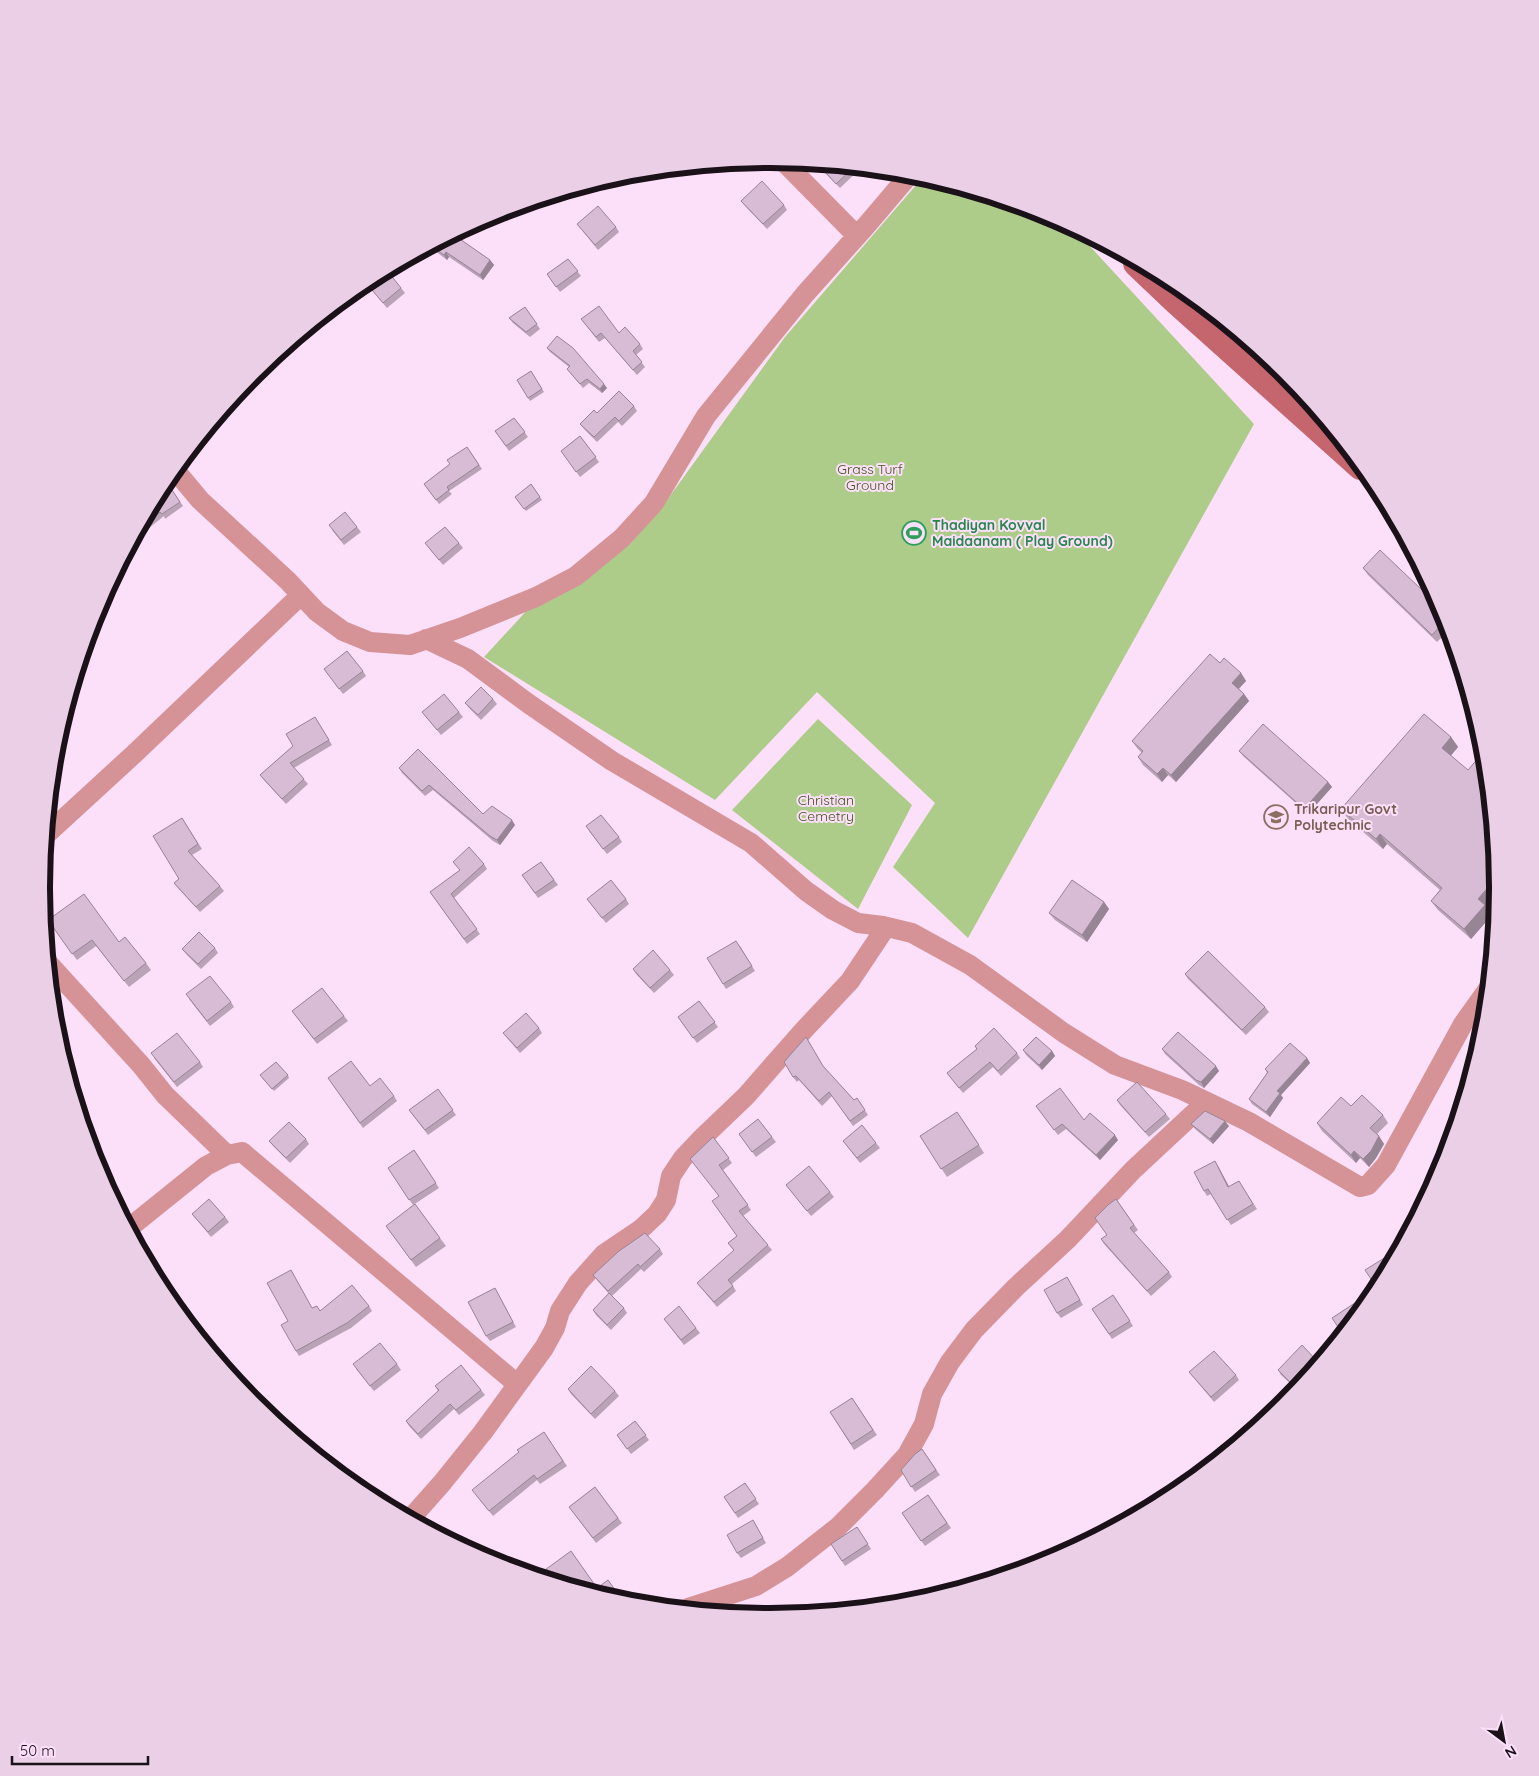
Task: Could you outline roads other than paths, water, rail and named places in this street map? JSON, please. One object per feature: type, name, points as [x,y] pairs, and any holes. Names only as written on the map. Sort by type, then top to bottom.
[{"type":"main road","points":[[1157,282],[1331,439]]},
{"type":"street","points":[[791,169],[857,236]]},
{"type":"street","points":[[180,476],[200,500],[288,581],[317,612],[343,631],[370,642],[410,645],[460,628],[536,597],[576,576],[622,538],[654,503],[706,416],[805,294],[904,181]]},
{"type":"street","points":[[53,828],[133,755],[301,595]]},
{"type":"street","points":[[426,639],[468,659],[612,762],[751,843],[806,890],[833,910],[858,923],[912,933],[970,965],[1064,1034],[1115,1065],[1182,1090],[1249,1122],[1360,1187],[1368,1185],[1386,1165],[1463,1024],[1480,1001]]},
{"type":"street","points":[[415,1514],[442,1484],[544,1348],[555,1328],[560,1311],[578,1283],[604,1254],[641,1229],[658,1214],[666,1200],[670,1176],[683,1158],[746,1096],[850,981],[886,927]]},
{"type":"street","points":[[55,971],[141,1065],[165,1096],[227,1155]]},
{"type":"street","points":[[701,1604],[756,1586],[788,1567],[838,1527],[907,1455],[924,1424],[932,1394],[950,1362],[974,1330],[1016,1287],[1068,1239],[1132,1170],[1206,1102]]},
{"type":"street","points":[[134,1224],[206,1166],[227,1155],[242,1152],[517,1384]]},
{"type":"place","name":"Thadiyan Kovval Maidaanam ( Play Ground)","points":[[914,533]]},
{"type":"place","name":"Trikaripur Govt Polytechnic","points":[[1276,817]]},
{"type":"park label","name":"Grass Turf Ground","points":[[870,478]]},
{"type":"park label","name":"Christian Cemetry","points":[[826,808]]}]
